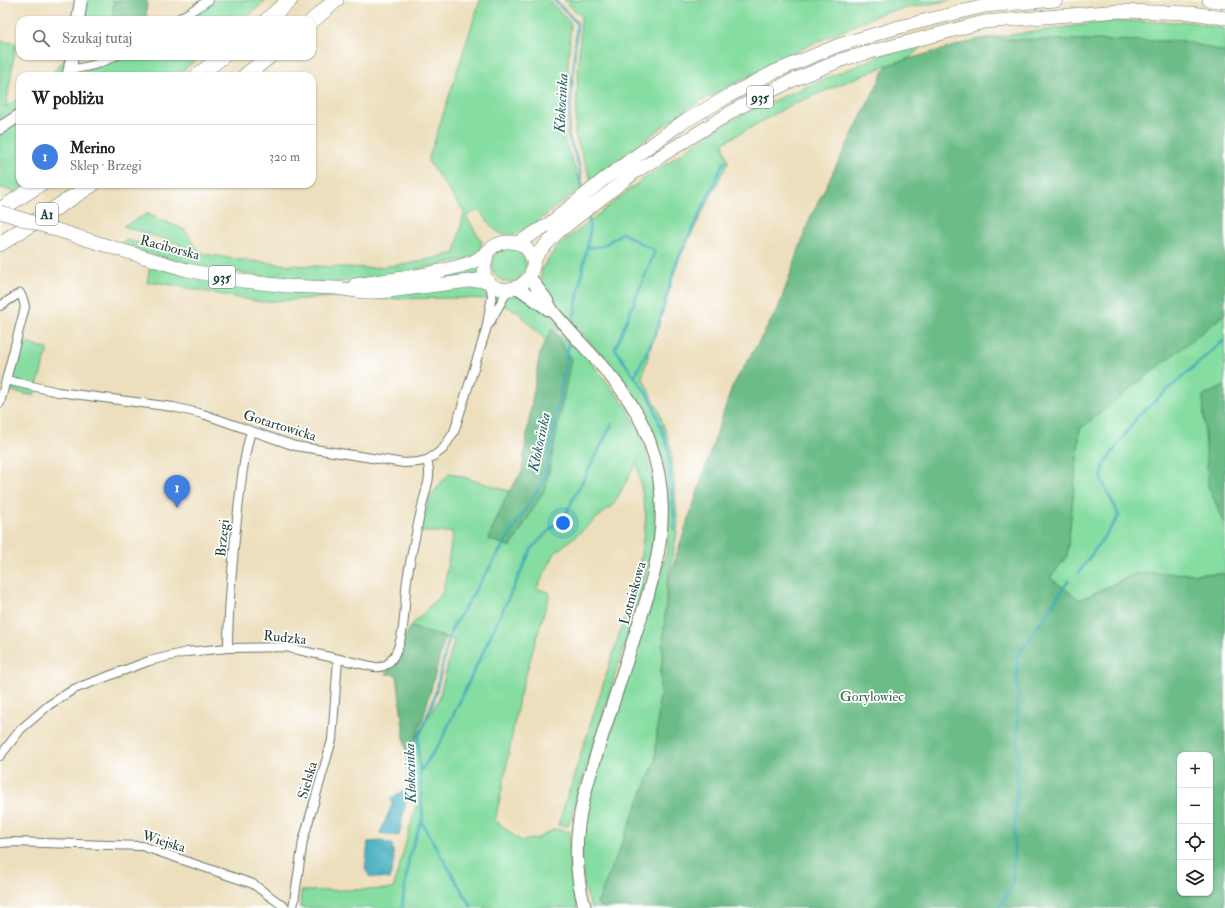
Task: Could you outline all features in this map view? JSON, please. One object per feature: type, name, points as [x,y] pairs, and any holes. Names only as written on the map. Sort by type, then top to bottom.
[{"type":"highway","points":[[272,16],[290,0]]},
{"type":"highway","points":[[316,17],[336,0]]},
{"type":"highway","points":[[202,72],[219,60]]},
{"type":"highway","points":[[251,72],[265,60]]},
{"type":"highway","name":"A1","points":[[0,211],[34,188]]},
{"type":"highway","name":"A1","points":[[0,244],[87,188]]},
{"type":"main road","points":[[78,16],[80,0]]},
{"type":"main road","name":"935","points":[[488,251],[501,243],[519,242],[527,239],[550,224],[603,180],[680,124],[774,72],[839,45],[899,27],[985,6],[1056,0]]},
{"type":"main road","points":[[1209,0],[1225,2]]},
{"type":"main road","name":"935","points":[[489,283],[501,289],[514,288],[524,284],[532,270],[539,252],[557,233],[635,172],[738,108],[791,81],[844,59],[984,22],[1119,11],[1192,14],[1225,18]]},
{"type":"main road","points":[[69,72],[71,60]]},
{"type":"main road","points":[[0,128],[16,118]]},
{"type":"main road","name":"Raciborska","points":[[0,211],[173,266],[222,277],[287,286],[336,288],[364,292],[381,292],[477,280],[489,283]]},
{"type":"main road","points":[[519,242],[526,247],[532,258],[532,270]]},
{"type":"main road","points":[[488,251],[484,269],[485,277],[489,283]]},
{"type":"main road","name":"Raciborska","points":[[336,288],[422,274],[465,265],[476,261],[488,251]]},
{"type":"main road","name":"Lotniskowa","points":[[532,270],[554,313],[602,364],[628,399],[644,426],[659,473],[662,501],[663,516],[660,549],[652,584],[591,772],[580,815],[576,842],[577,864],[579,884],[585,908]]},
{"type":"main road","name":"Lotniskowa","points":[[514,288],[554,313]]},
{"type":"street","points":[[183,16],[209,0]]},
{"type":"street","points":[[72,72],[108,60]]},
{"type":"street","name":"Gotartowicka","points":[[6,380],[58,392],[173,407],[204,414],[282,442],[309,449],[404,463],[418,462],[426,460],[443,449],[454,432],[486,330],[492,295],[489,283]]},
{"type":"street","name":"Gotartowicka","points":[[486,330],[504,297],[514,288]]},
{"type":"street","points":[[0,306],[20,293],[23,298],[24,307],[0,403]]},
{"type":"street","name":"Brzegi","points":[[228,648],[228,612],[234,542],[244,463],[251,431]]},
{"type":"street","name":"Rudzka","points":[[0,756],[21,729],[49,705],[74,689],[149,661],[187,652],[228,648],[285,647],[380,668],[390,663],[397,650],[402,631],[407,580],[430,476],[426,460]]},
{"type":"street","name":"Sielska","points":[[293,908],[304,841],[332,740],[338,659]]},
{"type":"street","name":"Wiejska","points":[[0,843],[12,842],[142,846],[253,884],[286,908]]},
{"type":"green space","points":[[85,0],[114,0],[112,16],[83,16]]},
{"type":"green space","points":[[114,0],[147,0],[146,16],[112,16]]},
{"type":"green space","points":[[216,0],[266,0],[248,16],[190,16]]},
{"type":"green space","points":[[480,0],[549,0],[571,24],[563,137],[582,187],[523,233],[506,235],[499,233],[493,228],[479,210],[466,216],[482,242],[480,251],[470,258],[379,278],[332,283],[303,283],[191,265],[117,245],[126,240],[178,253],[180,244],[123,226],[148,214],[185,230],[198,250],[205,254],[241,260],[290,265],[369,268],[408,264],[455,253],[464,212],[428,161]]},
{"type":"green space","points":[[564,0],[952,0],[885,12],[808,46],[688,108],[591,180],[575,135],[581,17]]},
{"type":"green space","points":[[1112,21],[1190,22],[1225,29],[1225,52],[1183,41],[980,39]]},
{"type":"green space","name":"Gorylowiec","points":[[980,39],[1183,41],[1225,52],[1225,314],[1080,429],[1067,556],[1050,578],[1080,600],[1137,573],[1225,574],[1225,908],[604,908],[597,904],[655,762],[667,584],[732,387],[778,309],[810,218],[887,65]]},
{"type":"green space","points":[[0,41],[16,43],[6,107],[16,100],[16,114],[0,124]]},
{"type":"green space","points":[[925,43],[908,59],[887,65],[789,106],[723,143],[728,162],[675,267],[642,377],[658,409],[671,448],[678,527],[667,584],[655,762],[597,904],[604,908],[591,908],[584,885],[581,852],[584,811],[668,548],[667,477],[659,447],[641,404],[609,363],[555,304],[540,284],[542,268],[557,247],[634,186],[715,130],[751,110],[882,55]]},
{"type":"green space","points":[[64,60],[67,60],[64,72],[54,72]]},
{"type":"green space","points":[[196,60],[181,72],[81,72],[110,61]]},
{"type":"green space","points":[[16,122],[16,188],[20,188],[15,192],[0,187],[0,132]]},
{"type":"green space","points":[[506,248],[512,248],[521,253],[525,259],[525,271],[521,277],[512,282],[506,282],[497,277],[492,268],[492,262],[497,253]]},
{"type":"green space","points":[[150,266],[205,279],[260,287],[482,285],[507,296],[515,295],[526,297],[550,314],[563,330],[552,330],[546,341],[518,312],[491,299],[386,299],[332,297],[261,302],[160,283],[147,283]]},
{"type":"green space","points":[[478,266],[479,275],[425,282],[389,282]]},
{"type":"green space","points":[[1224,314],[1225,386],[1203,396],[1208,486],[1225,524],[1225,574],[1137,573],[1080,600],[1050,578],[1067,556],[1080,429]]},
{"type":"green space","points":[[552,329],[571,359],[546,487],[511,547],[488,539],[509,491],[522,472],[540,352]]},
{"type":"green space","points":[[552,330],[586,356],[626,406],[643,439],[653,483],[655,532],[645,580],[568,826],[558,825],[638,576],[646,517],[637,462],[614,504],[555,553],[537,588],[550,593],[519,698],[495,820],[521,841],[538,838],[555,829],[570,831],[571,880],[578,908],[300,908],[301,891],[393,889],[417,802],[408,781],[407,762],[414,741],[439,699],[454,640],[410,627],[443,592],[453,532],[420,532],[425,514],[437,487],[450,473],[509,491],[488,539],[511,547]]},
{"type":"green space","points":[[22,342],[48,349],[34,396],[8,390]]},
{"type":"green space","points":[[1225,386],[1225,524],[1208,486],[1203,396]]},
{"type":"green space","points":[[410,627],[445,637],[424,715],[407,762],[397,675],[386,674]]},
{"type":"water","points":[[405,789],[408,791],[399,836],[380,833],[392,805],[391,799]]},
{"type":"water","points":[[381,841],[392,844],[394,860],[390,879],[370,877],[365,869],[368,842]]},
{"type":"waterway","name":"Kłokocinka","points":[[554,0],[577,23],[568,135],[579,166],[583,192]]},
{"type":"waterway","points":[[635,376],[656,333],[677,262],[724,162]]},
{"type":"waterway","name":"Kłokocinka","points":[[572,327],[590,230],[588,214]]},
{"type":"waterway","points":[[587,248],[603,246],[622,233],[655,251],[615,349],[651,400],[668,448],[675,530]]},
{"type":"waterway","name":"Kłokocinka","points":[[472,908],[423,825],[418,739],[434,699],[451,630],[545,477],[570,338]]},
{"type":"waterway","points":[[1079,572],[1119,516],[1101,479],[1105,463],[1138,416],[1223,341]]},
{"type":"waterway","points":[[420,772],[441,741],[532,548],[566,513],[612,424]]},
{"type":"waterway","points":[[999,908],[1012,886],[1018,755],[1017,657],[1069,580]]},
{"type":"waterway","points":[[402,908],[409,857],[422,819]]},
{"type":"place","name":"Merino","points":[[177,508]]}]
